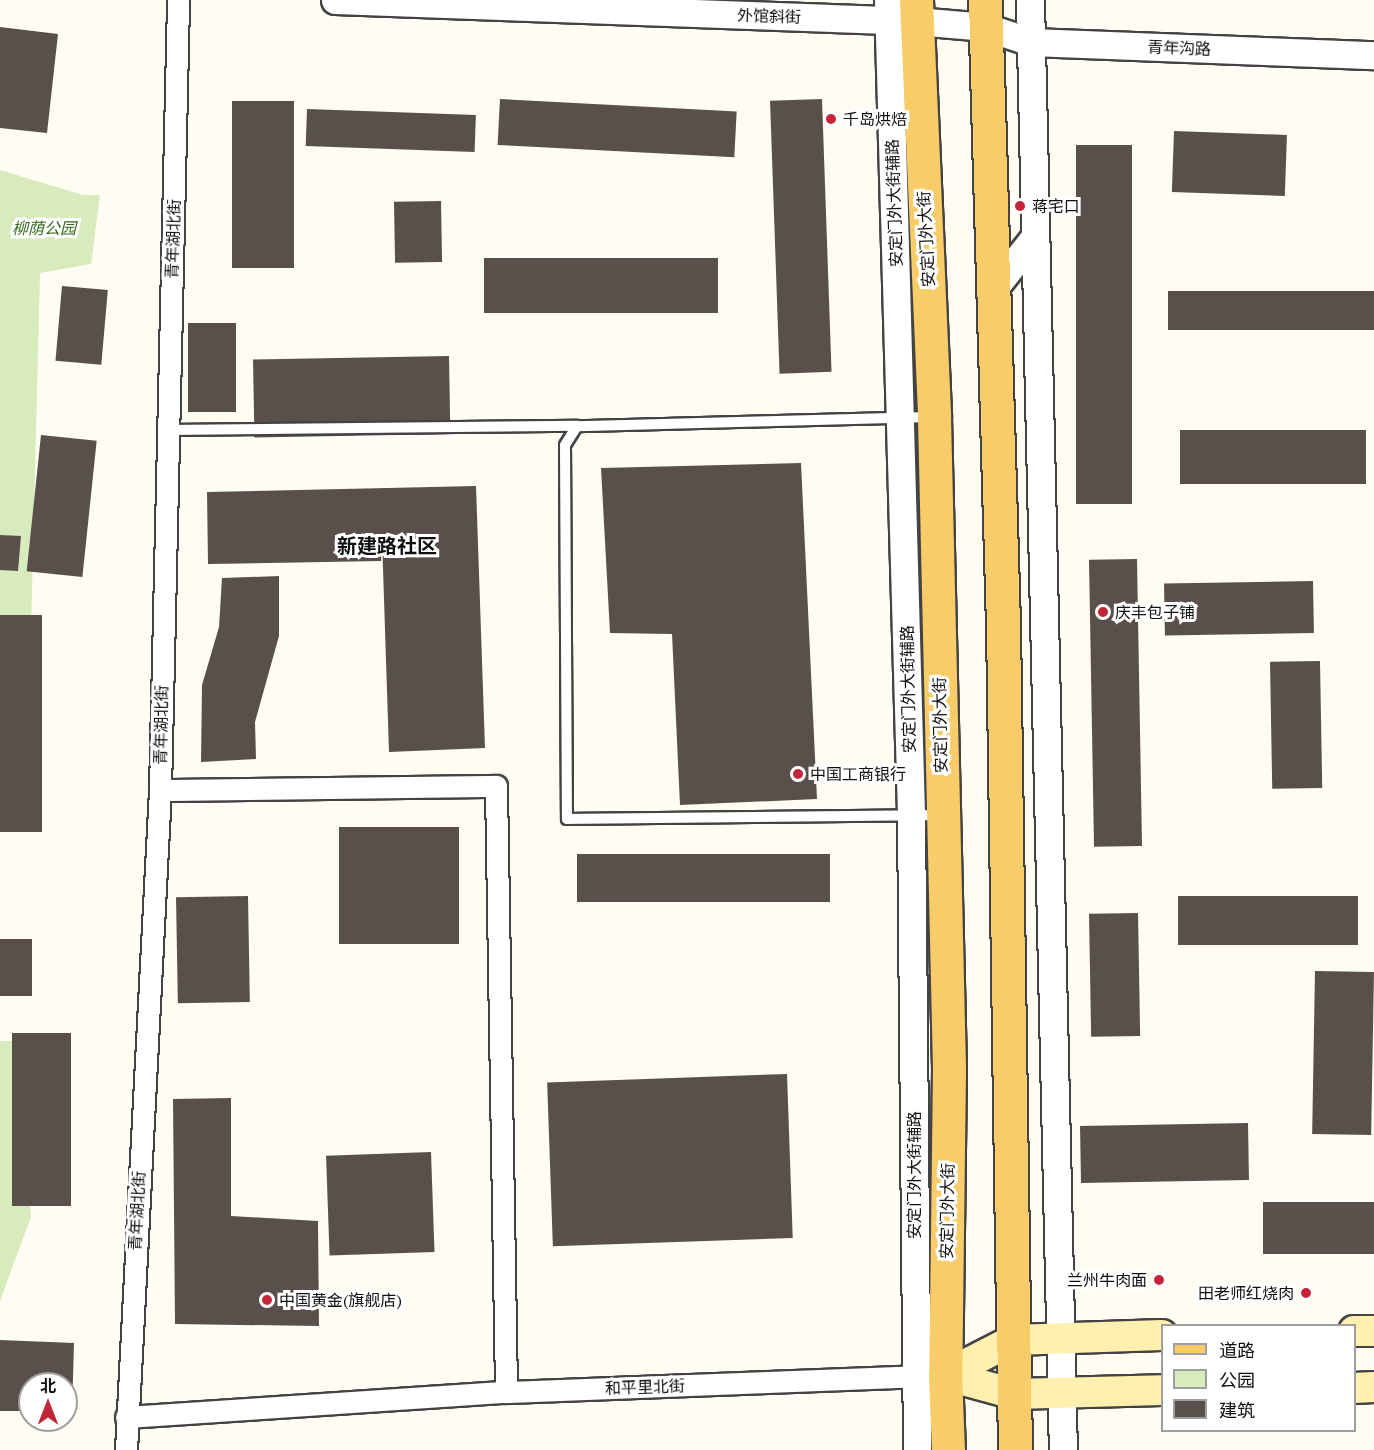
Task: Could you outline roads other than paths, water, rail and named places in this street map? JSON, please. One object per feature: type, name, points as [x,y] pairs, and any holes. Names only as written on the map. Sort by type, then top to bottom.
[{"type":"main road","name":"安定门外大街","points":[[902,10],[933,417],[926,815],[949,1069],[930,1376],[948,1450]]},
{"type":"main road","points":[[986,13],[991,292],[1003,624],[1014,1450]]},
{"type":"main road","points":[[1356,1331],[1374,1331]]},
{"type":"main road","points":[[930,1376],[1013,1340],[1161,1335]]},
{"type":"main road","name":"和平里北街","points":[[930,1376],[1014,1394],[1161,1390]]},
{"type":"main road","points":[[1356,1388],[1374,1387]]},
{"type":"street","name":"青年湖北街","points":[[126,1450],[160,790],[178,0]]},
{"type":"street","name":"外馆斜街","points":[[335,0],[986,13]]},
{"type":"street","points":[[1030,0],[1033,239],[1063,1450]]},
{"type":"street","name":"安定门外大街辅路","points":[[902,10],[902,418],[926,815]]},
{"type":"street","name":"青年沟路","points":[[986,13],[1031,42],[1374,56]]},
{"type":"street","points":[[991,292],[1033,239]]},
{"type":"street","points":[[160,790],[496,786],[506,1392]]},
{"type":"street","points":[[917,1450],[930,1376]]},
{"type":"street","name":"和平里北街","points":[[126,1417],[506,1392],[930,1376]]},
{"type":"lane","points":[[167,430],[577,426],[933,417]]},
{"type":"lane","points":[[577,426],[565,445],[567,819],[926,815]]},
{"type":"place","name":"千岛烘焙","points":[[831,119]]},
{"type":"place","name":"蒋宅口","points":[[1020,206]]},
{"type":"place","name":"庆丰包子铺","points":[[1103,612]]},
{"type":"place","name":"中国工商银行","points":[[798,774]]},
{"type":"place","name":"兰州牛肉面","points":[[1159,1280]]},
{"type":"place","name":"田老师红烧肉","points":[[1306,1293]]},
{"type":"place","name":"中国黄金(旗舰店)","points":[[267,1300]]},
{"type":"district","name":"新建路社区","points":[[387,545]]},
{"type":"park label","name":"柳荫公园","points":[[44,228]]}]
